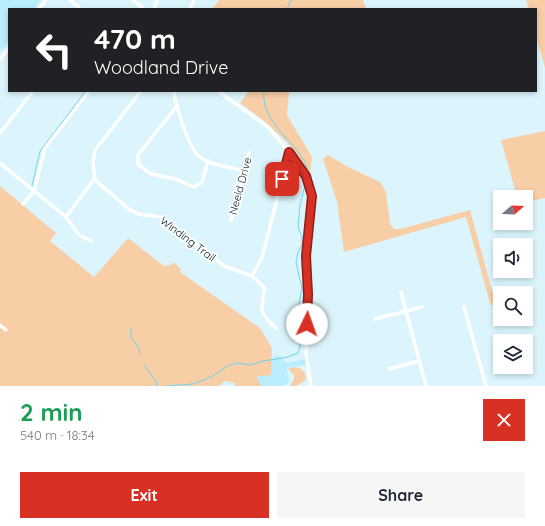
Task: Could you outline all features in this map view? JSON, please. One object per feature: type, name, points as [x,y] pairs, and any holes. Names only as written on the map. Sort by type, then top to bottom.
[{"type":"street","points":[[40,8],[46,0]]},
{"type":"street","points":[[70,0],[80,8]]},
{"type":"street","points":[[133,0],[143,8]]},
{"type":"street","points":[[0,59],[8,49]]},
{"type":"street","points":[[0,133],[32,92]]},
{"type":"street","points":[[23,204],[34,191],[45,148],[88,92]]},
{"type":"street","points":[[66,217],[93,182],[93,160],[96,148],[140,92]]},
{"type":"street","points":[[174,92],[177,106],[194,151],[201,158],[208,161],[244,171]]},
{"type":"street","points":[[219,92],[268,127],[289,152],[305,174],[308,181],[312,201],[306,256],[308,294],[306,354],[311,386]]},
{"type":"street","points":[[177,106],[138,155],[138,164],[151,174],[175,178],[194,187],[202,182],[208,161]]},
{"type":"street","name":"Neeld Drive","points":[[231,220],[249,152]]},
{"type":"street","points":[[276,328],[266,319],[262,312],[261,303],[264,287],[252,276],[262,258],[289,152]]},
{"type":"street","points":[[0,163],[66,217],[79,235],[91,241]]},
{"type":"street","name":"Winding Trail","points":[[94,178],[99,185],[129,209],[138,214],[161,217],[224,266],[252,276]]},
{"type":"street","points":[[401,292],[426,386]]},
{"type":"street","points":[[375,319],[422,307]]},
{"type":"street","points":[[464,307],[486,386]]},
{"type":"street","points":[[0,325],[6,330]]},
{"type":"street","points":[[389,369],[419,361]]},
{"type":"shaded area","points":[[0,0],[41,0],[35,8],[8,8],[8,42],[0,52]]},
{"type":"shaded area","points":[[219,0],[363,0],[366,8],[213,8]]},
{"type":"shaded area","points":[[526,0],[545,0],[545,68],[537,40],[537,8],[529,8]]},
{"type":"shaded area","points":[[248,92],[289,92],[287,115],[312,157],[310,173],[288,143],[264,121],[240,103]]},
{"type":"shaded area","points":[[545,131],[545,198],[533,201],[533,190],[515,190],[501,140]]},
{"type":"shaded area","points":[[328,155],[348,167],[380,182],[386,192],[390,224],[394,229],[400,229],[470,210],[493,294],[493,306],[490,303],[466,217],[344,252],[337,202],[323,159]]},
{"type":"shaded area","points":[[0,186],[56,233],[50,241],[94,277],[128,238],[164,266],[171,265],[173,262],[181,269],[180,272],[260,328],[272,348],[271,375],[256,377],[262,386],[235,386],[235,383],[225,381],[219,386],[0,386]]},
{"type":"shaded area","points":[[277,355],[287,363],[309,358],[309,364],[287,368],[289,381],[284,386],[246,386],[247,379]]},
{"type":"shaded area","points":[[294,367],[300,368],[303,371],[306,380],[296,386],[290,386],[294,379],[294,375],[288,369]]},
{"type":"waterway","points":[[287,8],[291,0]]},
{"type":"waterway","points":[[32,186],[40,151],[85,92]]},
{"type":"waterway","points":[[264,92],[265,104],[270,116],[277,128],[303,158],[307,167],[307,177]]},
{"type":"waterway","points":[[166,386],[193,384],[211,377],[229,365],[239,363],[251,365],[263,361],[288,357],[298,353],[300,347],[299,330],[302,318],[299,304],[302,288],[296,263],[298,252],[302,245],[302,237],[298,227],[300,205],[306,182]]},
{"type":"waterway","points":[[131,328],[131,338],[139,348],[140,354]]},
{"type":"waterway","points":[[144,365],[156,381],[157,386]]},
{"type":"route","points":[[282,179],[289,152],[300,165],[306,176],[310,184],[312,196],[306,256],[308,294],[307,324]]}]
